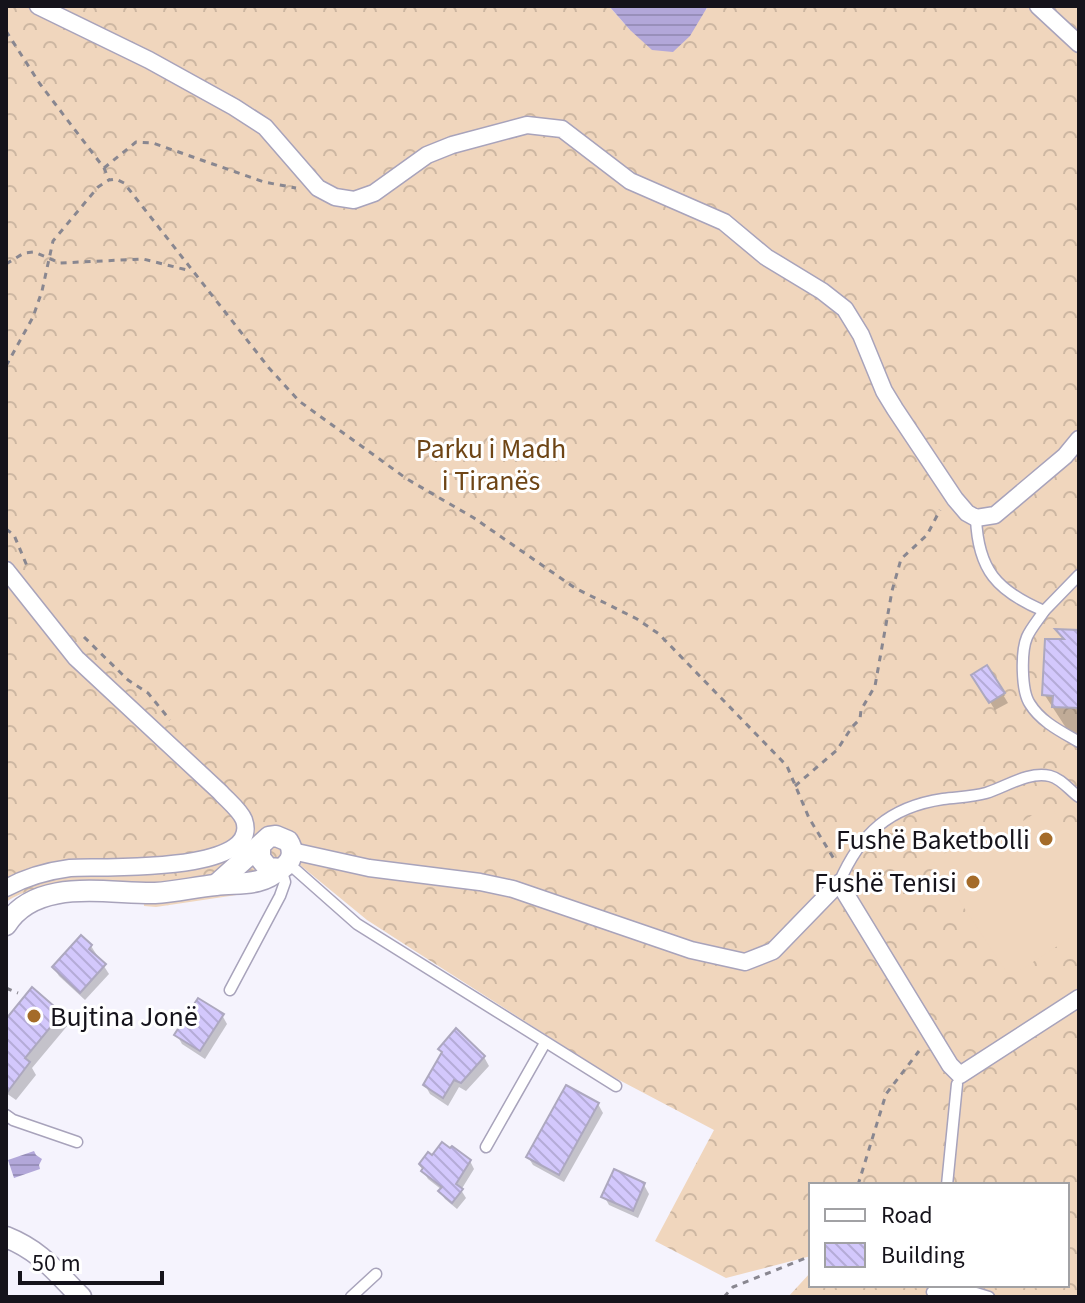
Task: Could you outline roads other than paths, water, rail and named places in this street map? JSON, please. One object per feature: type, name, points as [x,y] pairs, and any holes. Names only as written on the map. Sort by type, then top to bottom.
[{"type":"street","points":[[38,6],[149,60],[234,107],[265,127],[318,188],[335,197],[354,200],[374,193],[427,155],[452,145],[527,125],[562,129],[630,181],[724,222],[766,257],[845,309],[861,335],[884,391],[944,484],[967,513],[976,518],[995,515],[1065,456],[1079,439]]},
{"type":"street","points":[[1038,6],[1079,44]]},
{"type":"street","points":[[6,570],[76,658],[220,792],[244,821],[241,839],[198,862],[70,868],[32,876],[6,888]]},
{"type":"street","points":[[6,925],[19,909],[61,891],[185,891],[217,884],[256,882],[271,877],[285,863],[288,841],[276,836],[269,837],[217,884]]},
{"type":"street","points":[[260,846],[263,864],[268,868],[285,863],[369,868],[480,882],[513,889],[691,950],[745,962],[773,951],[841,878],[959,1080],[1079,998]]},
{"type":"street","points":[[6,1237],[25,1244],[50,1262],[81,1297]]},
{"type":"lane","points":[[976,518],[978,539],[988,573],[1011,593],[1044,611]]},
{"type":"lane","points":[[1079,575],[1044,611],[1026,638],[1023,670],[1028,703],[1038,714],[1079,742]]},
{"type":"lane","points":[[841,878],[859,844],[875,827],[910,807],[983,794],[1025,778],[1046,775],[1059,778],[1079,797]]},
{"type":"lane","points":[[230,990],[280,896],[285,882],[285,863]]},
{"type":"lane","points":[[285,863],[357,924],[616,1086]]},
{"type":"lane","points":[[486,1147],[545,1043]]},
{"type":"lane","points":[[947,1183],[959,1080]]},
{"type":"lane","points":[[6,1115],[77,1142]]},
{"type":"lane","points":[[351,1297],[376,1274]]},
{"type":"lane","points":[[933,1291],[976,1293],[989,1297]]},
{"type":"place","name":"Fushë Baketbolli","points":[[1046,839]]},
{"type":"place","name":"Fushë Tenisi","points":[[973,882]]},
{"type":"place","name":"Bujtina Jonë","points":[[34,1016]]},
{"type":"park label","name":"Parku i Madh i Tiranës","points":[[491,464]]}]
